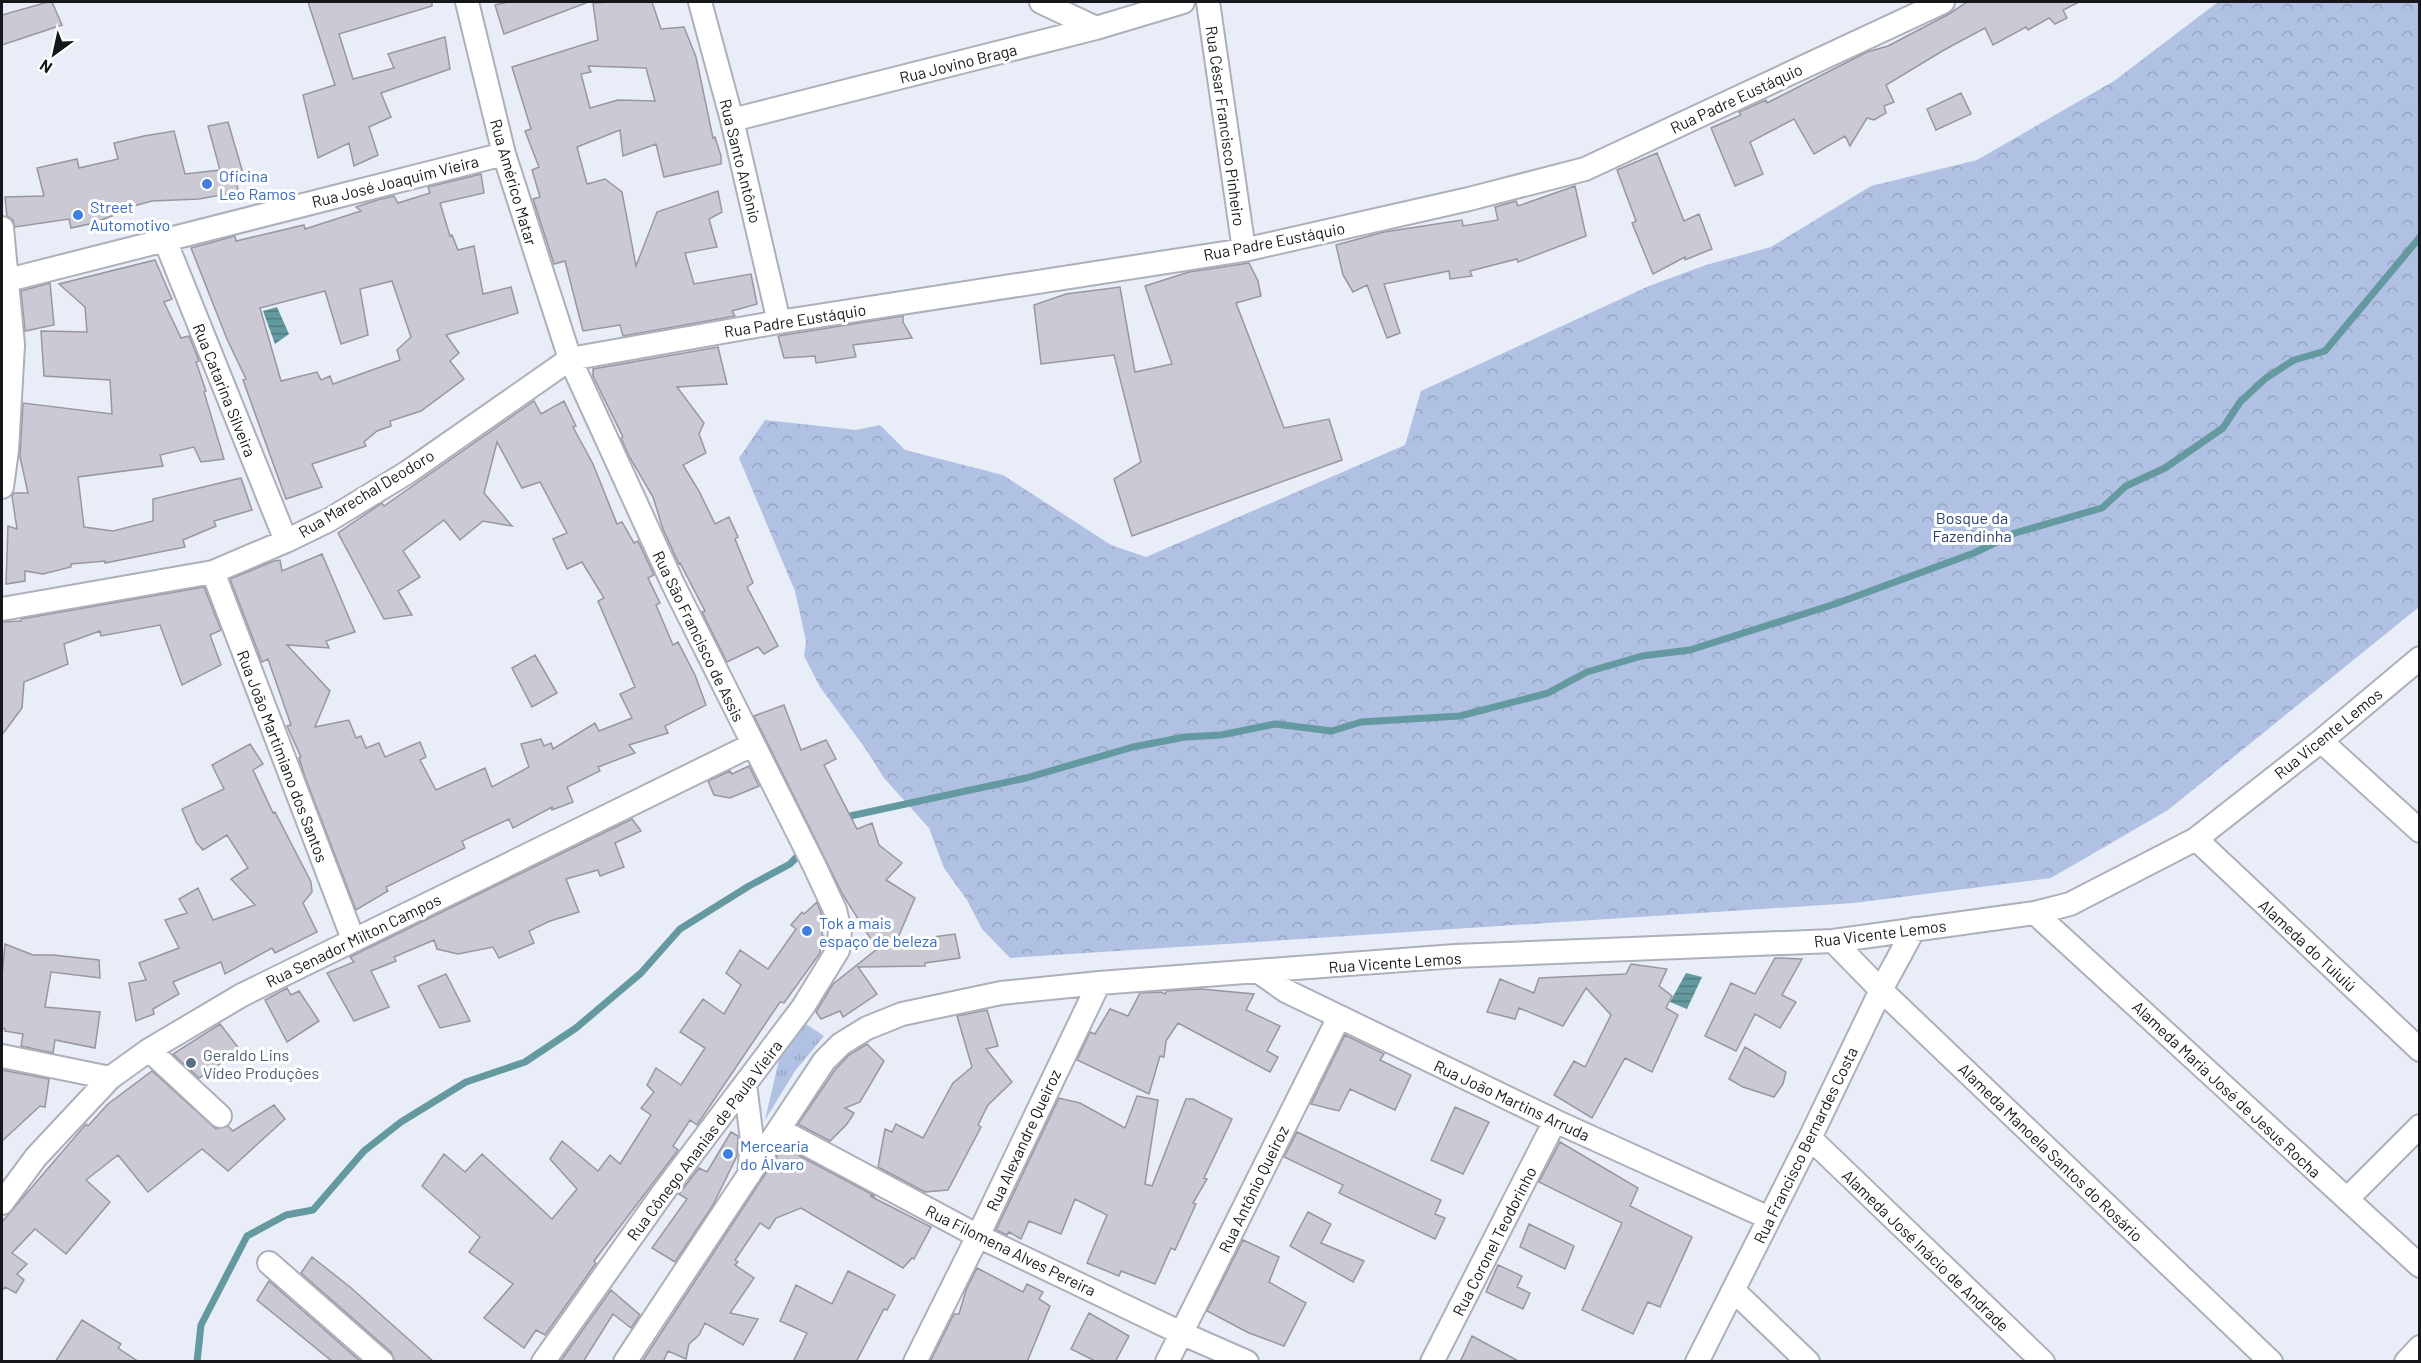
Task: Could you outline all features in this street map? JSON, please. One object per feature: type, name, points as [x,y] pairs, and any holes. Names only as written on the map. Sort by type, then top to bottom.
[{"type":"street","name":"Rua Américo Matar","points":[[467,2],[504,154],[570,359]]},
{"type":"street","name":"Rua Santo Antônio","points":[[700,2],[732,120],[779,322]]},
{"type":"street","points":[[1041,2],[1096,28]]},
{"type":"street","name":"Rua Jovino Braga","points":[[732,120],[1096,28],[1183,2]]},
{"type":"street","name":"Rua César Francisco Pinheiro","points":[[1208,2],[1244,250]]},
{"type":"street","name":"Rua Padre Eustáquio","points":[[570,359],[779,322],[1244,250],[1469,199],[1585,169],[1943,2]]},
{"type":"street","name":"Rua José Joaquim Vieira","points":[[8,280],[504,154]]},
{"type":"street","points":[[2,228],[13,345],[7,450],[2,487]]},
{"type":"street","name":"Rua Catarina Silveira","points":[[165,240],[286,541]]},
{"type":"street","name":"Rua Marechal Deodoro","points":[[2,609],[213,572],[286,541],[329,520],[408,472],[570,359]]},
{"type":"street","name":"Rua São Francisco de Assis","points":[[570,359],[673,584],[835,910]]},
{"type":"street","name":"Rua João Martimiano dos Santos","points":[[213,572],[354,939]]},
{"type":"street","name":"Rua Vicente Lemos","points":[[625,1362],[749,1178],[824,1061],[841,1044],[867,1028],[902,1014],[1001,993],[1099,983],[1455,956],[1833,941],[2036,913],[2070,904],[2196,839],[2321,741],[2420,658]]},
{"type":"street","points":[[2321,741],[2420,831]]},
{"type":"street","name":"Rua Senador Milton Campos","points":[[2,1203],[36,1158],[110,1078],[149,1050],[242,995],[752,745]]},
{"type":"street","name":"Alameda do Tuiuiú","points":[[2196,839],[2420,1050]]},
{"type":"street","name":"Rua Cônego Ananias de Paula Vieira","points":[[543,1362],[662,1194],[803,1007],[838,950],[840,931],[835,910]]},
{"type":"street","name":"Alameda Maria José de Jesus Rocha","points":[[2036,913],[2420,1266]]},
{"type":"street","name":"Rua Francisco Bernardes Costa","points":[[1698,1362],[1881,990],[1914,929]]},
{"type":"street","name":"Alameda Manoela Santos do Rosário","points":[[1833,941],[1881,990],[2271,1362]]},
{"type":"street","name":"Rua João Martins Arruda","points":[[1259,972],[1286,991],[1339,1017],[1555,1121],[1769,1218]]},
{"type":"street","name":"Rua Alexandre Queiroz","points":[[915,1362],[1099,983]]},
{"type":"street","name":"Rua Antônio Queiroz","points":[[1167,1362],[1339,1017]]},
{"type":"street","points":[[149,1050],[220,1116]]},
{"type":"street","points":[[2,1056],[110,1078]]},
{"type":"street","points":[[745,1084],[751,1114],[752,1140],[749,1178]]},
{"type":"street","name":"Rua Coronel Teodorinho","points":[[1432,1362],[1555,1121]]},
{"type":"street","points":[[2347,1200],[2420,1125]]},
{"type":"street","name":"Rua Filomena Alves Pereira","points":[[780,1130],[978,1236],[1247,1362]]},
{"type":"street","name":"Alameda José Inácio de Andrade","points":[[1810,1138],[2043,1362]]},
{"type":"street","points":[[269,1263],[382,1362]]},
{"type":"street","points":[[1733,1290],[1808,1362]]},
{"type":"street","points":[[2406,1362],[2420,1347]]},
{"type":"green space","name":"Bosque da Fazendinha","points":[[2218,2],[2419,2],[2419,607],[2168,810],[2051,878],[1854,903],[1010,958],[982,929],[967,900],[944,868],[929,828],[884,778],[820,687],[804,656],[806,641],[795,591],[739,458],[765,420],[856,430],[880,425],[905,450],[1003,475],[1111,545],[1146,557],[1405,445],[1421,391],[1649,286],[1706,265],[1771,247],[1871,186],[1977,160],[2114,81]]},
{"type":"green space","points":[[806,1024],[824,1036],[795,1071],[765,1120],[779,1060]]},
{"type":"shaded area","points":[[277,307],[289,334],[275,344],[263,311]]},
{"type":"shaded area","points":[[1686,973],[1702,977],[1687,1009],[1670,1002]]},
{"type":"building","points":[[52,2],[62,25],[2,45],[2,15]]},
{"type":"building","points":[[308,2],[432,2],[432,6],[339,34],[353,79],[394,68],[388,54],[445,37],[450,69],[381,93],[391,117],[369,127],[378,155],[354,166],[349,143],[318,158],[303,95],[335,85]]},
{"type":"building","points":[[508,2],[586,3],[504,34],[495,5]]},
{"type":"building","points":[[652,2],[661,29],[684,27],[696,57],[713,138],[715,137],[721,156],[721,164],[664,177],[656,144],[623,156],[620,130],[577,147],[587,184],[605,179],[622,192],[636,266],[657,212],[718,191],[722,212],[709,219],[717,247],[685,253],[694,284],[751,274],[757,304],[732,311],[735,316],[623,336],[620,325],[583,331],[565,261],[554,264],[533,199],[540,197],[532,170],[539,167],[525,131],[531,129],[512,67],[598,40],[593,3]],"holes":[[[588,66],[646,68],[655,101],[618,100],[590,108],[581,74],[591,72]]]},
{"type":"building","points":[[1967,2],[2079,2],[2063,10],[2067,18],[2055,24],[2049,18],[2028,30],[2026,27],[1993,45],[1985,28],[1886,85],[1894,102],[1884,106],[1886,113],[1874,120],[1867,118],[1850,146],[1845,136],[1814,154],[1794,119],[1750,142],[1763,174],[1735,186],[1711,128],[1741,115],[1739,112],[1766,100],[1767,103],[1867,52],[1888,46]]},
{"type":"building","points":[[1961,93],[1971,114],[1936,130],[1927,109]]},
{"type":"building","points":[[228,122],[245,180],[237,183],[238,192],[199,199],[152,201],[126,208],[127,210],[94,223],[71,228],[69,219],[15,227],[13,220],[7,216],[5,197],[44,196],[37,168],[77,159],[79,168],[118,159],[114,143],[144,136],[174,131],[185,174],[220,170],[208,126]]},
{"type":"building","points":[[1657,153],[1684,221],[1699,214],[1712,249],[1685,260],[1685,257],[1653,274],[1632,223],[1636,221],[1617,170]]},
{"type":"building","points":[[481,174],[484,193],[440,203],[450,236],[452,235],[458,250],[474,246],[483,294],[511,287],[518,313],[446,335],[459,353],[450,361],[464,379],[421,411],[390,421],[391,426],[377,431],[364,442],[366,446],[312,464],[322,487],[286,499],[243,380],[246,379],[227,339],[191,248],[235,236],[236,241],[304,225],[305,229],[361,211],[356,207],[377,200],[394,196],[398,203],[430,193],[428,187]],"holes":[[[392,281],[411,337],[397,350],[400,360],[333,384],[330,376],[321,380],[317,372],[281,381],[260,308],[325,291],[341,344],[368,335],[360,289]]]},
{"type":"building","points":[[1575,186],[1586,236],[1518,262],[1517,259],[1470,271],[1472,276],[1450,279],[1449,271],[1384,284],[1400,333],[1387,338],[1367,285],[1353,292],[1343,275],[1336,245],[1384,232],[1462,220],[1463,226],[1498,220],[1495,207],[1516,201],[1518,206]]},
{"type":"building","points":[[155,260],[172,299],[164,302],[181,338],[189,336],[199,361],[196,362],[224,459],[201,462],[194,447],[160,455],[163,466],[78,477],[84,527],[113,531],[153,521],[153,499],[241,478],[252,510],[214,521],[216,526],[183,540],[185,547],[105,563],[105,561],[71,564],[71,567],[43,574],[25,571],[25,581],[6,584],[8,526],[17,529],[12,496],[14,493],[28,493],[20,457],[23,403],[112,414],[110,380],[44,376],[41,331],[87,332],[85,307],[59,284]]},
{"type":"building","points":[[1249,263],[1258,281],[1261,296],[1236,303],[1284,428],[1329,419],[1342,460],[1132,536],[1114,479],[1141,462],[1114,355],[1041,364],[1034,305],[1066,294],[1120,287],[1135,372],[1172,364],[1145,286],[1189,272]]},
{"type":"building","points":[[50,283],[54,325],[25,331],[21,291]]},
{"type":"building","points":[[903,316],[903,322],[912,338],[853,345],[856,357],[816,363],[815,356],[784,358],[778,336]]},
{"type":"building","points":[[718,347],[727,384],[677,387],[704,423],[699,434],[706,453],[683,465],[715,524],[729,517],[738,537],[735,539],[753,583],[747,587],[778,646],[764,654],[758,647],[727,662],[702,612],[705,611],[663,529],[653,497],[629,456],[621,438],[623,437],[593,376],[593,369]]},
{"type":"building","points":[[534,401],[541,414],[564,401],[576,426],[573,427],[593,464],[617,524],[622,522],[634,543],[638,541],[654,575],[648,578],[660,603],[656,605],[673,645],[678,642],[695,675],[706,705],[665,726],[668,733],[629,745],[635,753],[598,767],[600,771],[567,787],[573,802],[552,810],[552,807],[513,828],[509,819],[462,841],[465,848],[386,887],[388,891],[356,910],[305,777],[299,758],[301,757],[287,726],[291,725],[268,659],[262,662],[230,579],[280,560],[282,571],[322,554],[355,632],[326,641],[329,648],[287,645],[330,691],[315,727],[349,720],[356,738],[361,736],[366,748],[379,743],[385,757],[420,742],[426,757],[420,760],[436,790],[485,768],[492,787],[529,767],[521,744],[541,739],[544,746],[551,743],[553,749],[595,723],[599,731],[632,718],[620,694],[635,687],[598,601],[604,598],[582,562],[567,569],[553,539],[567,533],[540,482],[522,488],[497,442],[484,493],[512,526],[483,521],[460,540],[444,520],[403,551],[420,577],[398,591],[412,615],[384,619],[338,533],[382,503],[384,506]]},
{"type":"building","points":[[204,587],[221,630],[210,635],[221,665],[182,685],[160,625],[101,636],[100,631],[64,644],[68,664],[24,682],[22,708],[2,735],[2,622],[21,621],[21,619]]},
{"type":"building","points":[[535,655],[557,693],[532,707],[512,668]]},
{"type":"building","points":[[784,705],[801,750],[826,740],[836,759],[824,765],[857,829],[872,823],[879,845],[902,863],[886,880],[915,898],[896,942],[955,934],[960,958],[925,963],[925,966],[858,967],[877,994],[843,1017],[840,1011],[821,1019],[816,1012],[833,984],[877,949],[843,895],[754,716]]},
{"type":"building","points":[[250,744],[263,764],[253,770],[273,813],[275,812],[311,882],[312,892],[303,903],[317,932],[275,953],[272,948],[225,974],[221,962],[173,982],[179,994],[153,1009],[154,1014],[136,1021],[129,983],[146,980],[139,963],[179,948],[165,920],[187,913],[179,899],[198,888],[213,920],[255,905],[231,879],[248,868],[227,835],[203,850],[196,842],[182,809],[224,789],[212,765]]},
{"type":"building","points":[[749,766],[759,786],[730,798],[714,795],[708,781],[730,771],[732,774]]},
{"type":"building","points":[[632,819],[641,831],[615,843],[624,867],[600,876],[598,870],[566,879],[579,912],[550,921],[529,931],[534,943],[499,958],[493,947],[458,954],[437,949],[434,940],[394,957],[396,961],[371,971],[389,1007],[354,1021],[327,973],[354,962],[350,957]]},
{"type":"building","points":[[817,902],[824,921],[822,935],[825,937],[821,943],[820,953],[784,1003],[780,1002],[697,1125],[690,1120],[673,1146],[678,1150],[594,1261],[596,1263],[545,1335],[536,1330],[524,1348],[484,1318],[513,1284],[469,1252],[480,1237],[422,1186],[444,1154],[465,1172],[482,1154],[552,1219],[577,1189],[550,1159],[562,1141],[598,1171],[610,1155],[620,1164],[651,1115],[641,1108],[654,1092],[647,1085],[656,1068],[681,1085],[705,1048],[680,1032],[703,999],[724,1014],[741,985],[726,973],[740,950],[768,969],[796,929],[791,925],[802,912],[804,914]]},
{"type":"building","points":[[5,944],[33,955],[99,960],[100,978],[51,972],[45,1007],[100,1012],[95,1048],[55,1040],[53,1053],[21,1046],[23,1034],[5,1031],[2,1028],[2,976]]},
{"type":"building","points":[[1775,958],[1802,959],[1782,995],[1796,1002],[1780,1028],[1755,1014],[1736,1051],[1705,1036],[1731,983],[1755,994]]},
{"type":"building","points":[[1631,964],[1667,969],[1659,986],[1672,996],[1666,1008],[1678,1015],[1652,1072],[1625,1058],[1592,1118],[1554,1095],[1574,1061],[1585,1067],[1611,1015],[1586,988],[1563,1026],[1519,1008],[1515,1019],[1487,1012],[1500,979],[1534,993],[1539,978],[1626,974]]},
{"type":"building","points":[[446,974],[470,1021],[440,1028],[418,986]]},
{"type":"building","points":[[287,988],[291,995],[299,991],[319,1021],[287,1042],[265,1000]]},
{"type":"building","points":[[1201,989],[1254,994],[1246,1010],[1280,1026],[1267,1051],[1278,1057],[1270,1072],[1178,1023],[1166,1041],[1164,1057],[1160,1056],[1149,1094],[1077,1060],[1090,1032],[1095,1034],[1110,1009],[1128,1016],[1140,993],[1161,992],[1165,994],[1167,991]]},
{"type":"building","points":[[987,1010],[998,1046],[986,1049],[1012,1082],[988,1105],[978,1125],[981,1127],[948,1190],[925,1192],[878,1167],[885,1129],[892,1132],[896,1124],[923,1138],[953,1083],[972,1067],[957,1016]]},
{"type":"building","points":[[220,1024],[240,1050],[199,1078],[173,1054]]},
{"type":"building","points":[[1345,1035],[1384,1054],[1380,1060],[1411,1075],[1395,1110],[1350,1089],[1339,1111],[1311,1104]]},
{"type":"building","points":[[867,1044],[884,1061],[860,1102],[845,1108],[854,1113],[847,1124],[830,1141],[798,1124],[835,1070],[849,1055]]},
{"type":"building","points":[[1745,1047],[1786,1072],[1783,1084],[1774,1097],[1743,1087],[1729,1079]]},
{"type":"building","points":[[2,1070],[49,1079],[45,1107],[40,1106],[2,1141]]},
{"type":"building","points":[[152,1071],[216,1129],[228,1126],[233,1131],[274,1105],[285,1119],[228,1171],[202,1149],[148,1192],[118,1155],[86,1180],[110,1202],[66,1254],[35,1229],[12,1253],[27,1264],[17,1274],[24,1280],[16,1293],[5,1287],[2,1291],[2,1222],[86,1124],[88,1126],[108,1104]]},
{"type":"building","points":[[1137,1096],[1158,1100],[1145,1184],[1152,1186],[1186,1099],[1193,1099],[1232,1119],[1204,1178],[1207,1179],[1193,1203],[1196,1204],[1175,1250],[1171,1248],[1155,1284],[1121,1271],[1119,1276],[1087,1263],[1107,1215],[1075,1199],[1061,1234],[1029,1221],[1021,1239],[1009,1232],[1007,1235],[996,1230],[1059,1098],[1080,1103],[1125,1128]]},
{"type":"building","points":[[1455,1107],[1489,1122],[1463,1174],[1431,1160]]},
{"type":"building","points":[[731,1132],[738,1136],[737,1156],[713,1205],[675,1262],[652,1248],[687,1199],[679,1194],[699,1168],[707,1172]]},
{"type":"building","points":[[1297,1132],[1441,1200],[1435,1214],[1445,1218],[1435,1239],[1339,1193],[1343,1185],[1284,1157]]},
{"type":"building","points":[[1560,1142],[1638,1188],[1630,1206],[1692,1237],[1660,1307],[1648,1302],[1633,1334],[1582,1310],[1622,1223],[1539,1182]]},
{"type":"building","points":[[783,1147],[931,1227],[914,1259],[912,1258],[903,1268],[801,1208],[776,1218],[769,1229],[760,1223],[735,1260],[738,1262],[735,1265],[754,1278],[730,1313],[758,1319],[743,1345],[705,1323],[699,1335],[689,1344],[686,1359],[668,1351],[663,1362],[642,1362]]},
{"type":"building","points":[[1308,1212],[1331,1224],[1321,1243],[1364,1261],[1353,1282],[1290,1246]]},
{"type":"building","points":[[1529,1224],[1574,1246],[1565,1269],[1520,1247]]},
{"type":"building","points":[[1243,1240],[1279,1257],[1269,1282],[1306,1303],[1284,1346],[1249,1333],[1207,1311]]},
{"type":"building","points":[[312,1257],[350,1287],[434,1362],[395,1362],[391,1352],[301,1273]]},
{"type":"building","points":[[1498,1265],[1522,1276],[1517,1287],[1530,1293],[1523,1309],[1486,1292]]},
{"type":"building","points":[[977,1268],[1023,1292],[1027,1284],[1043,1292],[1039,1299],[1050,1306],[1027,1362],[930,1362],[954,1314],[959,1314],[966,1290]]},
{"type":"building","points":[[848,1271],[895,1295],[887,1310],[884,1309],[856,1362],[793,1362],[807,1333],[780,1321],[796,1285],[832,1304]]},
{"type":"building","points":[[269,1281],[361,1362],[333,1362],[257,1300]]},
{"type":"building","points":[[611,1290],[640,1315],[631,1328],[613,1314],[583,1362],[560,1362]]},
{"type":"building","points":[[1089,1313],[1129,1336],[1115,1362],[1097,1362],[1071,1349]]},
{"type":"building","points":[[82,1320],[121,1344],[118,1348],[139,1362],[55,1362]]},
{"type":"building","points":[[1472,1336],[1520,1362],[1460,1362]]},
{"type":"waterway","points":[[843,820],[850,816],[1026,778],[1133,747],[1185,737],[1221,735],[1275,724],[1332,731],[1361,722],[1460,716],[1548,693],[1587,672],[1642,656],[1690,650],[1835,604],[1974,553],[2015,533],[2102,508],[2126,486],[2165,468],[2223,428],[2240,402],[2266,378],[2294,360],[2325,351],[2420,237]]},
{"type":"waterway","points":[[197,1362],[201,1325],[247,1236],[286,1215],[313,1210],[364,1151],[401,1122],[466,1082],[525,1062],[576,1028],[641,973],[680,929],[749,886],[790,864],[820,833]]},
{"type":"place","name":"Oficina Leo Ramos","points":[[207,184]]},
{"type":"place","name":"Street Automotivo","points":[[78,215]]},
{"type":"place","name":"Tok a mais espaço de beleza","points":[[807,931]]},
{"type":"place","name":"Geraldo Lins Vídeo Produções","points":[[191,1063]]},
{"type":"place","name":"Mercearia do Álvaro","points":[[728,1154]]}]
